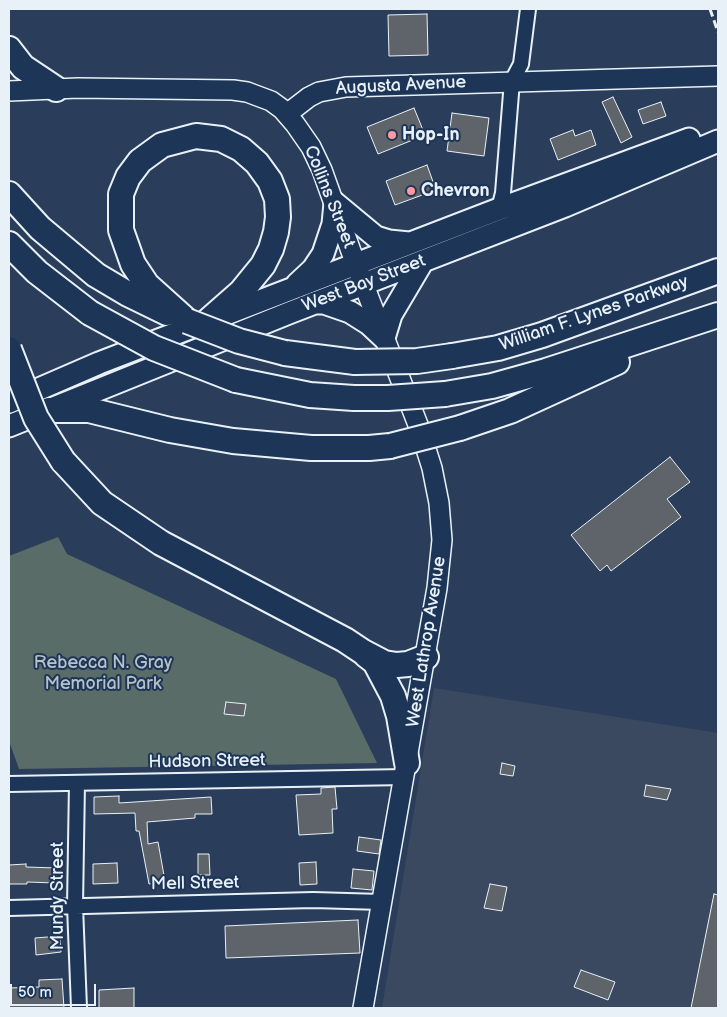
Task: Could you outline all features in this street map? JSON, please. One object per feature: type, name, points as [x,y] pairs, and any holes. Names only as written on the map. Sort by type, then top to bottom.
[{"type":"highway","points":[[9,49],[23,67],[56,89]]},
{"type":"highway","points":[[9,194],[40,228],[89,269],[111,284],[164,307],[197,321],[240,292],[263,265],[272,249],[278,217],[277,199],[270,181],[257,163],[241,149],[221,139],[196,136],[162,145],[140,161],[128,177],[121,194],[121,230],[133,264],[164,307]]},
{"type":"highway","name":"William F. Lynes Parkway","points":[[9,244],[37,272],[90,313],[154,348],[236,380],[310,395],[388,398],[445,394],[492,386],[546,371],[718,315]]},
{"type":"highway","name":"William F. Lynes Parkway","points":[[197,321],[239,340],[285,353],[354,362],[417,361],[498,348],[542,335],[718,271]]},
{"type":"highway","points":[[49,410],[89,410],[170,430],[233,441],[311,448],[390,446],[460,428],[510,410],[718,320]]},
{"type":"highway","points":[[9,349],[36,418],[62,461],[102,503],[161,543],[345,640],[384,663],[408,664],[426,658]]},
{"type":"highway","points":[[363,652],[374,662],[393,696],[404,737],[406,770]]},
{"type":"main road","name":"Augusta Avenue","points":[[287,114],[319,92],[338,88],[718,76]]},
{"type":"main road","points":[[9,91],[56,89],[233,90],[260,96],[272,101],[287,114]]},
{"type":"main road","name":"Collins Street","points":[[287,114],[311,146],[335,203],[363,285]]},
{"type":"main road","name":"West Bay Street","points":[[9,402],[197,321],[292,288],[499,208],[718,130]]},
{"type":"main road","name":"West Bay Street","points":[[9,426],[314,303],[565,206],[718,141]]},
{"type":"main road","points":[[335,203],[376,237],[389,241],[409,243]]},
{"type":"main road","points":[[292,288],[312,269],[323,254],[333,224],[335,203]]},
{"type":"main road","points":[[314,303],[324,303],[350,312],[369,324],[384,338],[391,315],[423,261]]},
{"type":"main road","name":"West Lathrop Avenue","points":[[363,285],[420,430],[432,468],[439,503],[442,540],[438,588],[363,1008]]},
{"type":"street","points":[[499,208],[503,193],[512,82],[520,64],[528,9]]},
{"type":"street","name":"Hudson Street","points":[[9,784],[406,770]]},
{"type":"street","name":"Mundy Street","points":[[78,783],[75,906],[79,1008]]},
{"type":"street","name":"Mell Street","points":[[9,908],[313,900],[382,902]]},
{"type":"shaded area","points":[[434,688],[718,733],[718,1008],[382,1008]]},
{"type":"green space","name":"Rebecca N. Gray Memorial Park","points":[[58,537],[67,554],[336,679],[377,763],[19,769],[9,741],[9,556]]},
{"type":"building","points":[[427,14],[428,55],[389,56],[388,15]]},
{"type":"building","points":[[613,97],[632,137],[621,143],[602,102]]},
{"type":"building","points":[[661,102],[666,116],[643,124],[638,110]]},
{"type":"building","points":[[414,108],[425,135],[378,154],[367,127]]},
{"type":"building","points":[[452,113],[489,118],[484,156],[447,151]]},
{"type":"building","points":[[573,130],[575,136],[591,130],[596,145],[558,160],[550,139]]},
{"type":"building","points":[[427,165],[436,190],[395,205],[386,181]]},
{"type":"building","points":[[670,457],[690,482],[667,499],[681,517],[611,571],[607,565],[600,571],[571,535]]},
{"type":"building","points":[[226,702],[246,704],[244,716],[224,714]]},
{"type":"building","points":[[502,763],[515,766],[513,776],[500,774]]},
{"type":"building","points":[[646,785],[671,789],[667,800],[644,796]]},
{"type":"building","points":[[335,787],[337,809],[332,809],[333,833],[299,835],[296,795],[321,794],[321,788]]},
{"type":"building","points":[[119,796],[119,803],[211,797],[212,814],[195,814],[195,818],[147,822],[148,844],[158,842],[165,881],[149,884],[139,831],[136,831],[135,813],[94,814],[94,797]]},
{"type":"building","points":[[359,837],[381,840],[379,854],[357,851]]},
{"type":"building","points":[[198,854],[209,854],[210,875],[198,875]]},
{"type":"building","points":[[316,862],[317,884],[300,885],[299,863]]},
{"type":"building","points":[[117,863],[118,883],[93,884],[93,864]]},
{"type":"building","points":[[26,864],[26,867],[57,868],[56,883],[27,882],[27,884],[9,884],[9,865]]},
{"type":"building","points":[[353,869],[374,871],[372,890],[351,888]]},
{"type":"building","points":[[490,884],[507,887],[502,911],[484,908]]},
{"type":"building","points":[[714,894],[718,895],[718,1008],[691,1008]]},
{"type":"building","points":[[358,920],[360,953],[226,958],[225,926]]},
{"type":"building","points":[[60,936],[61,952],[36,955],[35,938]]},
{"type":"building","points":[[581,970],[615,982],[608,1000],[574,987]]},
{"type":"building","points":[[62,979],[64,1008],[9,1008],[9,988],[39,987],[39,980]]},
{"type":"building","points":[[134,988],[134,1008],[99,1008],[99,990]]},
{"type":"railway","points":[[710,9],[718,32]]},
{"type":"place","name":"Hop-In","points":[[392,135]]},
{"type":"place","name":"Chevron","points":[[411,191]]}]
